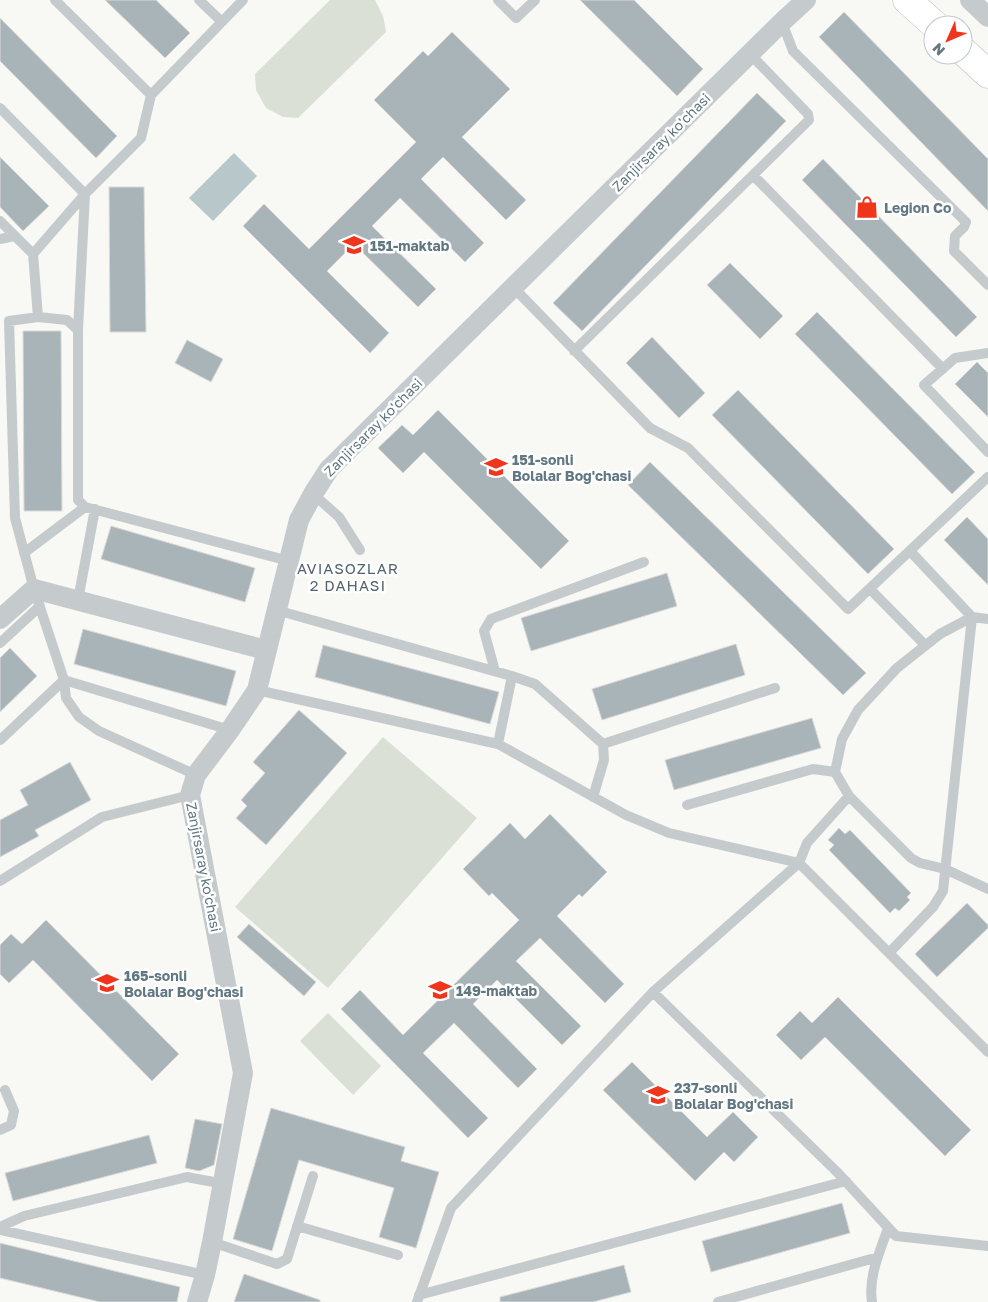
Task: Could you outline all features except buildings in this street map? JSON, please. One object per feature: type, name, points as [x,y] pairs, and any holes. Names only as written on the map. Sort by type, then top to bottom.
[{"type":"main road","points":[[907,0],[924,15]]},
{"type":"main road","points":[[973,60],[988,74]]},
{"type":"street","name":"Zanjirsaray ko'chasi","points":[[197,1302],[205,1275],[224,1184],[243,1074],[190,795],[196,775],[257,690],[299,520],[312,494],[329,469],[806,0]]},
{"type":"street","points":[[970,0],[988,17]]},
{"type":"street","points":[[0,619],[37,598],[78,600],[266,650]]},
{"type":"lane","points":[[55,0],[151,95]]},
{"type":"lane","points":[[199,0],[221,22]]},
{"type":"lane","points":[[33,254],[85,194],[141,138],[151,95],[243,0]]},
{"type":"lane","points":[[498,0],[516,18],[535,0]]},
{"type":"lane","points":[[782,22],[793,51],[966,222],[964,227],[955,236],[954,252],[988,285]]},
{"type":"lane","points":[[574,351],[810,120],[808,114],[750,54]]},
{"type":"lane","points":[[0,108],[85,194],[78,330],[78,500],[90,508],[289,561]]},
{"type":"lane","points":[[753,174],[943,369]]},
{"type":"lane","points":[[0,221],[33,254],[38,317]]},
{"type":"lane","points":[[0,239],[14,236]]},
{"type":"lane","points":[[513,287],[650,428],[688,448],[848,609],[988,477]]},
{"type":"lane","points":[[78,330],[67,320],[38,317],[9,321],[15,518],[24,553],[64,680],[66,698],[78,717],[99,731],[196,775]]},
{"type":"lane","points":[[988,353],[955,358],[924,386],[988,452]]},
{"type":"lane","points":[[312,494],[339,517],[360,550]]},
{"type":"lane","points":[[24,553],[90,508]]},
{"type":"lane","points":[[78,600],[90,508]]},
{"type":"lane","points":[[889,953],[933,907],[943,891],[972,617],[910,551]]},
{"type":"lane","points":[[495,671],[484,631],[491,619],[644,562]]},
{"type":"lane","points":[[870,589],[925,646]]},
{"type":"lane","points":[[0,643],[37,598]]},
{"type":"lane","points":[[276,610],[495,671],[535,684],[602,744],[604,760],[593,797]]},
{"type":"lane","points":[[988,619],[972,617],[940,634],[897,668],[858,710],[842,739],[835,772],[849,796],[911,858],[920,863],[945,868],[988,889]]},
{"type":"lane","points":[[498,744],[512,676]]},
{"type":"lane","points":[[64,680],[230,730]]},
{"type":"lane","points":[[0,740],[64,680]]},
{"type":"lane","points":[[602,744],[775,688]]},
{"type":"lane","points":[[257,690],[498,744],[626,815],[670,833],[799,863],[988,1052]]},
{"type":"lane","points":[[687,804],[813,769],[835,772]]},
{"type":"lane","points":[[0,881],[102,817],[190,795]]},
{"type":"lane","points":[[418,1298],[451,1208],[653,992],[799,863],[807,843],[849,796]]},
{"type":"lane","points":[[653,992],[846,1181],[896,1236],[988,1246]]},
{"type":"lane","points":[[0,1130],[11,1125],[14,1111],[5,1090]]},
{"type":"lane","points":[[212,1242],[277,1264],[287,1259],[313,1176]]},
{"type":"lane","points":[[0,1228],[24,1216],[187,1177],[224,1184]]},
{"type":"lane","points":[[418,1298],[846,1181]]},
{"type":"lane","points":[[298,1226],[398,1255]]},
{"type":"lane","points":[[0,1228],[205,1275]]},
{"type":"lane","points":[[872,1302],[870,1294],[873,1271],[888,1228]]},
{"type":"lane","points":[[718,1302],[878,1257]]},
{"type":"shaded area","points":[[330,0],[375,0],[383,16],[386,32],[298,118],[283,117],[266,108],[256,90],[255,74]]},
{"type":"shaded area","points":[[234,153],[257,176],[213,221],[189,198]]},
{"type":"shaded area","points":[[383,737],[477,818],[328,988],[235,907]]},
{"type":"shaded area","points":[[328,1013],[381,1066],[353,1095],[300,1041]]},
{"type":"place","name":"Legion Co","points":[[867,207]]},
{"type":"place","name":"151-maktab","points":[[354,245]]},
{"type":"place","name":"151-sonli Bolalar Bog'chasi","points":[[496,467]]},
{"type":"place","name":"165-sonli Bolalar Bog'chasi","points":[[107,983]]},
{"type":"place","name":"149-maktab","points":[[440,990]]},
{"type":"place","name":"237-sonli Bolalar Bog'chasi","points":[[658,1095]]},
{"type":"district","name":"AVIASOZLAR 2 DAHASI","points":[[348,576]]}]
